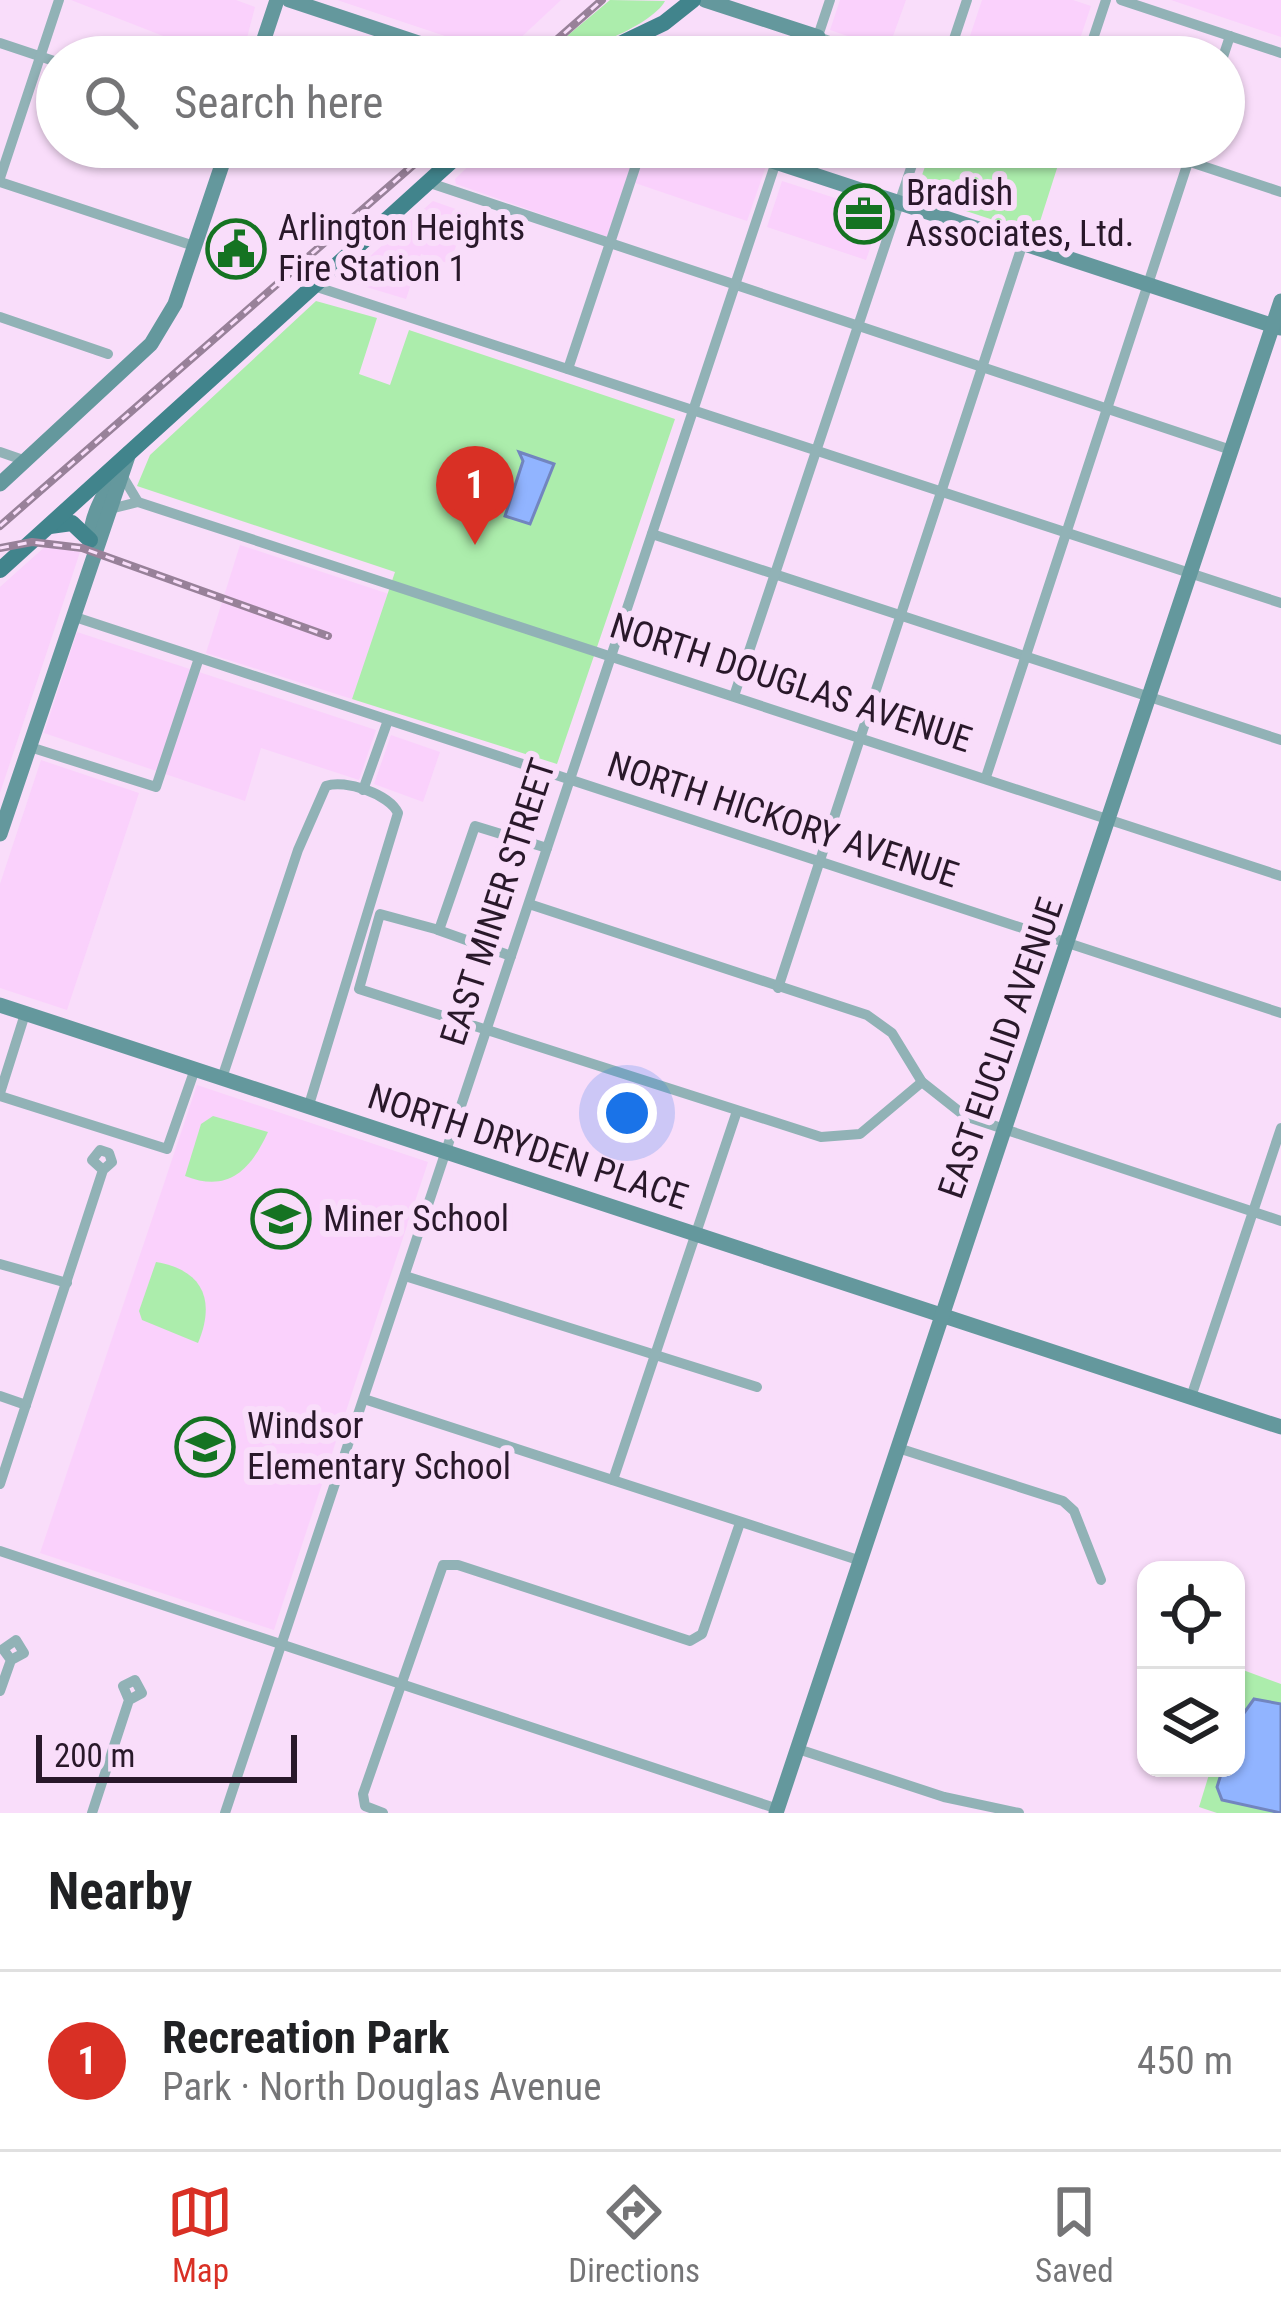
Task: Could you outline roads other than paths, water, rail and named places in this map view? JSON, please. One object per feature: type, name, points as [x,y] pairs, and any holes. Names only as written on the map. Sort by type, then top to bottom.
[{"type":"main road","points":[[636,36],[693,0]]},
{"type":"main road","points":[[0,570],[443,168]]},
{"type":"main road","points":[[50,526],[72,523],[92,546]]},
{"type":"street","points":[[47,36],[59,0]]},
{"type":"street","points":[[265,36],[277,0]]},
{"type":"street","points":[[289,0],[398,36]]},
{"type":"street","points":[[705,0],[815,36]]},
{"type":"street","points":[[818,36],[830,0]]},
{"type":"street","points":[[955,36],[968,0]]},
{"type":"street","points":[[1094,36],[1106,0]]},
{"type":"street","points":[[1120,0],[1230,36]]},
{"type":"street","points":[[1245,41],[1281,53]]},
{"type":"street","points":[[0,43],[36,56]]},
{"type":"street","points":[[36,69],[0,180],[194,246]]},
{"type":"street","points":[[0,484],[151,344],[175,304],[221,168]]},
{"type":"street","points":[[568,370],[635,168]]},
{"type":"street","name":"EAST MINER STREET","points":[[225,1813],[775,168]]},
{"type":"street","points":[[812,168],[899,203],[1277,327]]},
{"type":"street","points":[[734,696],[911,168]]},
{"type":"street","points":[[986,777],[1187,168]]},
{"type":"street","points":[[1207,168],[1281,192]]},
{"type":"street","points":[[427,182],[1232,450]]},
{"type":"street","points":[[778,988],[1023,243]]},
{"type":"street","points":[[314,286],[1281,603]]},
{"type":"street","name":"EAST EUCLID AVENUE","points":[[777,1811],[1277,327],[1281,301]]},
{"type":"street","points":[[0,317],[108,354]]},
{"type":"street","points":[[0,452],[26,461]]},
{"type":"street","points":[[92,546],[114,508],[129,453]]},
{"type":"street","points":[[0,834],[72,616],[103,493],[129,453]]},
{"type":"street","points":[[114,508],[138,502],[123,477]]},
{"type":"street","name":"NORTH DOUGLAS AVENUE","points":[[138,502],[1281,876]]},
{"type":"street","points":[[652,535],[1281,740]]},
{"type":"street","name":"NORTH HICKORY AVENUE","points":[[72,616],[1281,1013]]},
{"type":"street","points":[[30,747],[156,787],[198,661]]},
{"type":"street","points":[[363,790],[387,723]]},
{"type":"street","points":[[222,1078],[298,850],[326,786],[336,783],[363,790],[391,801],[398,813],[308,1108]]},
{"type":"street","points":[[439,930],[475,826],[547,848]]},
{"type":"street","points":[[529,904],[878,1020],[901,1044],[922,1082],[965,1116],[1281,1221]]},
{"type":"street","points":[[512,956],[380,914],[359,989],[737,1111],[836,1138],[872,1127],[922,1082]]},
{"type":"street","name":"NORTH DRYDEN PLACE","points":[[0,1005],[1281,1427]]},
{"type":"street","points":[[25,1013],[0,1094],[167,1149],[195,1069]]},
{"type":"street","points":[[614,1480],[737,1111]]},
{"type":"street","points":[[1191,1397],[1281,1128]]},
{"type":"street","points":[[0,1484],[103,1170]]},
{"type":"street","points":[[0,1264],[68,1283]]},
{"type":"street","points":[[405,1276],[757,1387]]},
{"type":"street","points":[[0,1396],[26,1405]]},
{"type":"street","points":[[364,1399],[861,1561]]},
{"type":"street","points":[[898,1448],[1064,1501],[1074,1511],[1101,1580]]},
{"type":"street","points":[[383,1813],[364,1807],[363,1795],[442,1565],[458,1565],[682,1640],[698,1640],[740,1523]]},
{"type":"street","points":[[0,1551],[777,1811]]},
{"type":"street","points":[[0,1691],[10,1660]]},
{"type":"street","points":[[92,1813],[129,1700]]},
{"type":"street","points":[[798,1749],[944,1797],[1019,1813]]},
{"type":"water","points":[[519,452],[554,464],[530,524],[505,516],[523,461]]},
{"type":"water","points":[[1254,1699],[1281,1704],[1281,1813],[1222,1800],[1217,1787],[1220,1777],[1245,1777],[1245,1712]]},
{"type":"railway","points":[[561,36],[602,0]]},
{"type":"railway","points":[[0,526],[410,168]]},
{"type":"railway","points":[[0,548],[32,542],[82,548],[328,636]]},
{"type":"place","name":"Bradish Associates, Ltd.","points":[[864,214]]},
{"type":"place","name":"Arlington Heights Fire Station 1","points":[[236,249]]},
{"type":"place","name":"Recreation Park","points":[[475,545]]},
{"type":"place","name":"Miner School","points":[[281,1219]]},
{"type":"place","name":"Windsor Elementary School","points":[[205,1447]]}]
